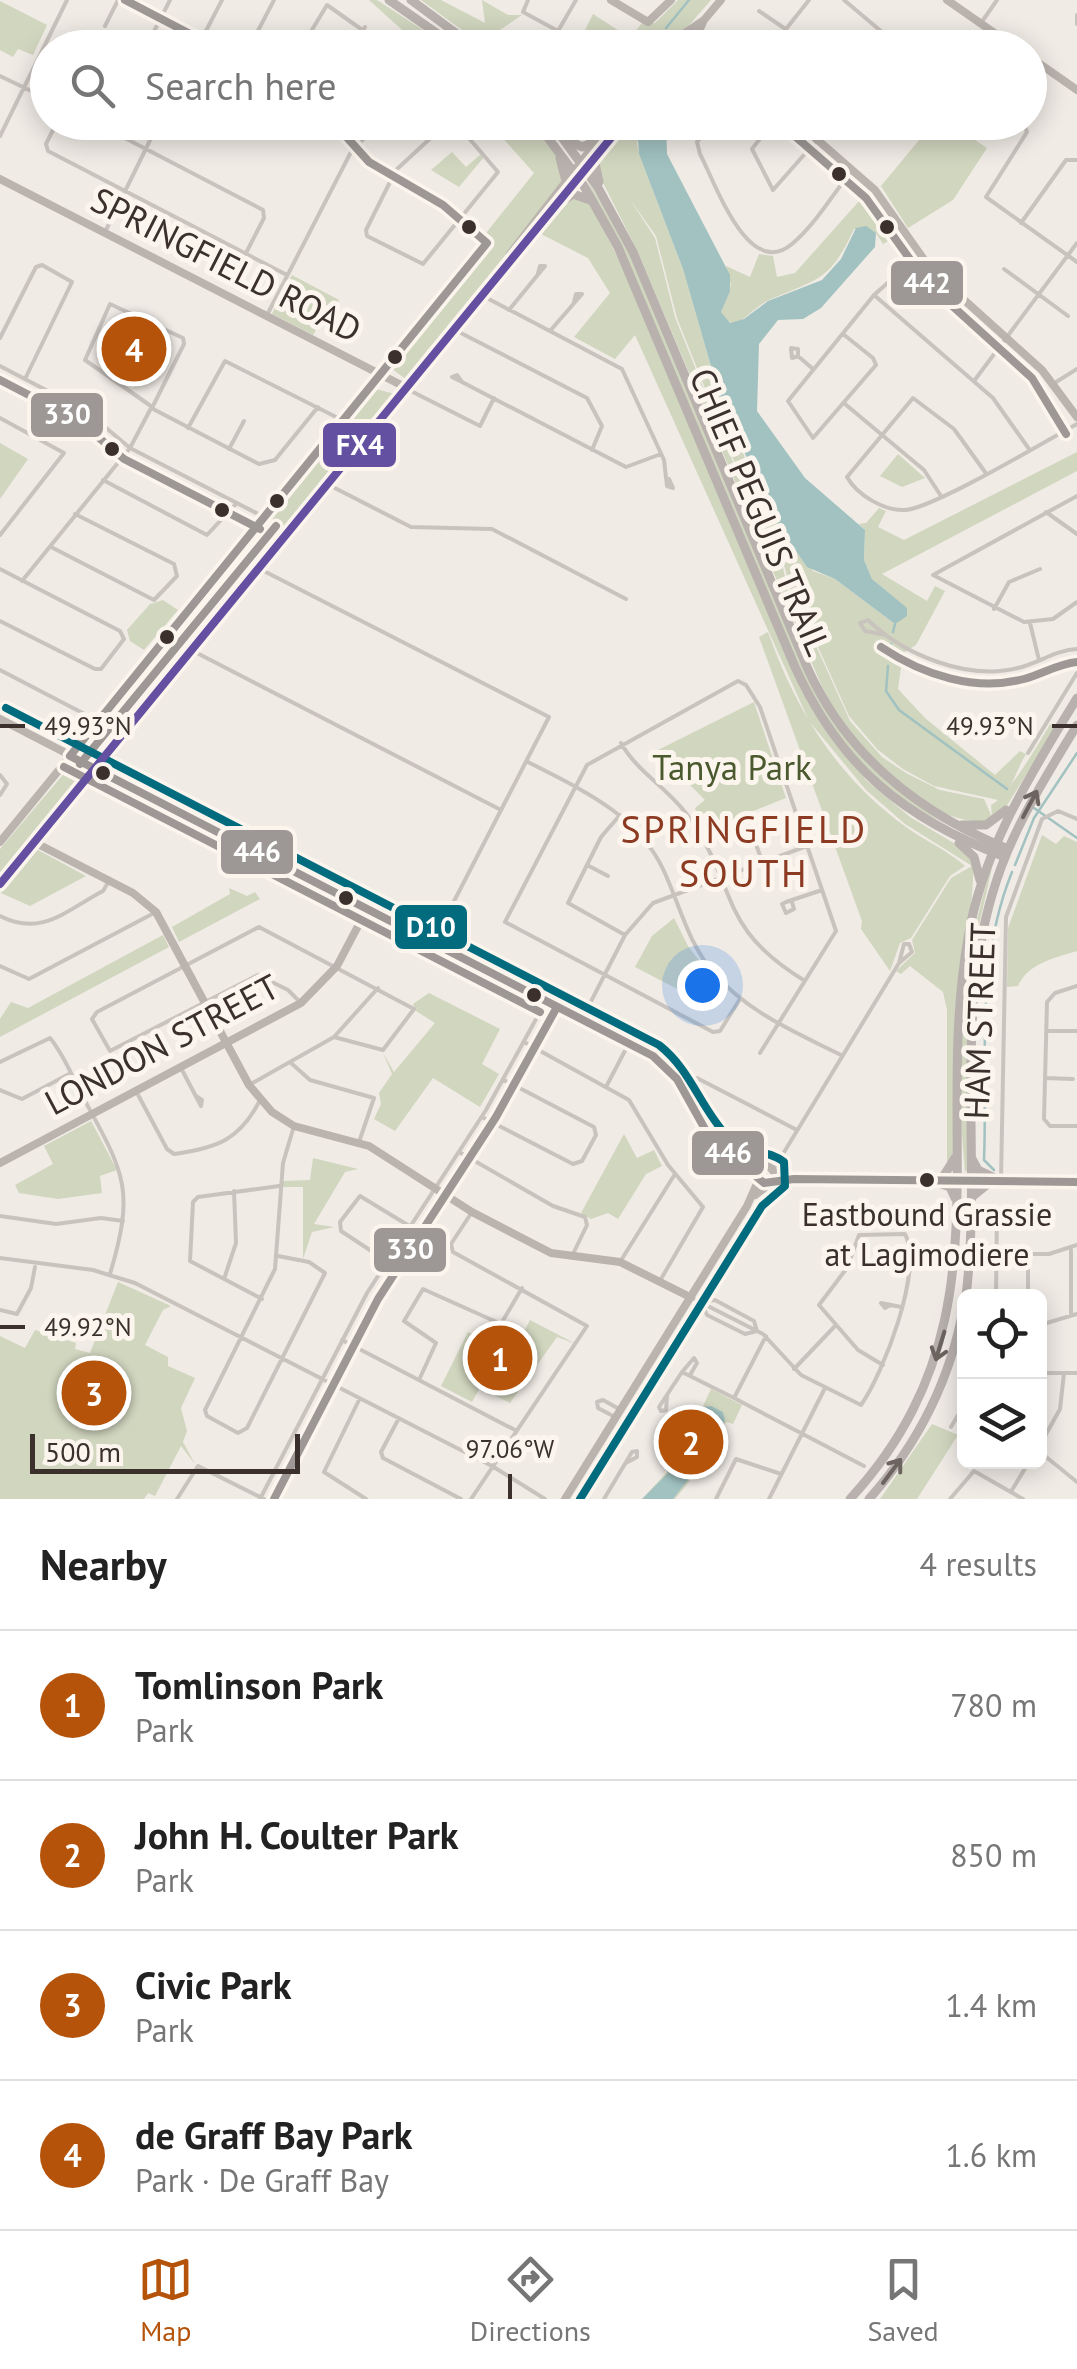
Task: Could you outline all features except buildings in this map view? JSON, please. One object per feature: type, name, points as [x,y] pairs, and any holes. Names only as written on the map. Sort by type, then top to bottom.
[{"type":"main road","points":[[389,0],[432,30]]},
{"type":"main road","points":[[411,0],[452,30]]},
{"type":"main road","name":"CHIEF PEGUIS TRAIL","points":[[557,140],[639,265],[824,702],[850,739],[886,778],[994,848]]},
{"type":"main road","points":[[566,181],[559,142],[582,147],[597,141]]},
{"type":"main road","points":[[558,204],[575,194],[600,201],[594,159]]},
{"type":"main road","name":"CHIEF PEGUIS TRAIL","points":[[600,201],[808,694],[854,762],[891,797],[936,828],[1006,853]]},
{"type":"main road","points":[[850,1499],[890,1452],[932,1373],[951,1302],[958,1179],[960,996],[980,887],[1018,797],[1077,698]]},
{"type":"main road","points":[[966,1289],[976,974],[988,912],[1006,853],[1077,725]]},
{"type":"main road","points":[[952,824],[989,824],[1018,797]]},
{"type":"main road","points":[[936,828],[973,855],[980,887]]},
{"type":"main road","points":[[957,1206],[953,1190],[940,1179],[952,1168],[958,1146]]},
{"type":"main road","points":[[971,1208],[974,1192],[994,1180],[978,1170],[972,1156]]},
{"type":"main road","points":[[869,1499],[928,1413],[957,1332]]},
{"type":"street","points":[[54,30],[67,0]]},
{"type":"street","points":[[105,26],[122,0],[179,30]]},
{"type":"street","points":[[154,30],[170,0]]},
{"type":"street","points":[[206,30],[222,0]]},
{"type":"street","points":[[259,30],[274,0]]},
{"type":"street","points":[[528,0],[524,12],[558,30],[576,0]]},
{"type":"street","points":[[610,0],[626,4],[648,22],[670,0]]},
{"type":"street","points":[[700,30],[721,0]]},
{"type":"street","points":[[759,11],[784,28],[809,0]]},
{"type":"street","points":[[844,0],[880,30]]},
{"type":"street","points":[[947,0],[991,30]]},
{"type":"street","points":[[981,23],[997,0]]},
{"type":"street","points":[[311,30],[324,6],[366,30]]},
{"type":"street","points":[[1077,15],[1077,24]]},
{"type":"street","points":[[1047,69],[1077,90]]},
{"type":"street","points":[[0,76],[30,91]]},
{"type":"street","points":[[1,131],[30,77]]},
{"type":"street","points":[[48,140],[48,152],[287,275]]},
{"type":"street","points":[[130,140],[263,210],[264,218],[246,253]]},
{"type":"street","points":[[104,233],[151,140]]},
{"type":"street","points":[[0,842],[487,243],[462,220],[369,162],[349,140]]},
{"type":"street","points":[[266,316],[360,140]]},
{"type":"street","points":[[432,140],[393,176],[366,230],[367,236],[423,264],[498,172],[469,140]]},
{"type":"street","points":[[0,884],[481,295],[566,181],[594,159],[609,140]]},
{"type":"street","points":[[700,140],[700,154],[743,237],[762,251],[771,252],[792,244],[854,168]]},
{"type":"street","points":[[759,140],[752,149],[773,190],[818,140],[854,168],[876,190],[918,255],[952,292],[1008,339],[1055,387],[1077,423],[1030,450],[915,509],[894,510],[850,483],[848,475],[908,402],[916,399],[964,441],[985,472]]},
{"type":"street","points":[[1022,140],[986,193],[988,200],[1077,262]]},
{"type":"street","points":[[494,278],[558,204],[597,141]]},
{"type":"street","points":[[1021,223],[1066,160],[1077,160]]},
{"type":"street","name":"SPRINGFIELD ROAD","points":[[0,179],[480,426],[494,398]]},
{"type":"street","points":[[974,381],[1077,243]]},
{"type":"street","points":[[843,334],[876,361],[817,438],[809,437],[788,401],[874,295],[918,255]]},
{"type":"street","points":[[0,338],[36,266],[42,265],[72,282],[24,378]]},
{"type":"street","points":[[1004,269],[1068,316]]},
{"type":"street","points":[[509,310],[538,273]]},
{"type":"street","points":[[481,295],[622,369],[669,479]]},
{"type":"street","points":[[874,295],[974,381],[1007,414],[1030,450]]},
{"type":"street","points":[[550,331],[574,302]]},
{"type":"street","points":[[22,581],[130,448],[152,407],[184,340],[113,303],[84,354],[85,360],[109,372],[152,407],[229,449],[259,464],[271,463],[318,407]]},
{"type":"street","points":[[453,329],[592,402],[602,426],[592,450]]},
{"type":"street","points":[[798,356],[813,369]]},
{"type":"street","points":[[188,428],[226,362],[344,421]]},
{"type":"street","points":[[0,366],[86,410],[130,448],[266,518]]},
{"type":"street","points":[[1055,387],[1077,369]]},
{"type":"street","points":[[462,382],[630,468],[661,454]]},
{"type":"street","points":[[845,404],[924,470],[941,496]]},
{"type":"street","points":[[0,418],[64,453],[0,535]]},
{"type":"street","points":[[229,449],[244,421]]},
{"type":"street","points":[[102,480],[207,534],[236,503]]},
{"type":"street","points":[[326,484],[411,526],[492,530],[626,599]]},
{"type":"street","points":[[1077,496],[934,573],[938,581],[1030,623],[1059,617],[1077,602]]},
{"type":"street","points":[[1046,512],[1077,534]]},
{"type":"street","points":[[50,546],[154,600],[177,576],[174,564],[75,514]]},
{"type":"street","points":[[258,568],[550,717],[433,942]]},
{"type":"street","points":[[0,569],[120,631],[123,642],[98,670],[0,621]]},
{"type":"street","points":[[994,609],[1009,582],[1040,569]]},
{"type":"street","points":[[886,635],[865,631],[860,623],[868,620],[886,635],[942,663],[972,670],[1004,670],[1077,648]]},
{"type":"street","points":[[1030,623],[1039,660]]},
{"type":"street","points":[[191,650],[502,810]]},
{"type":"street","points":[[0,670],[100,722]]},
{"type":"street","points":[[1028,754],[1077,673]]},
{"type":"street","points":[[740,998],[720,1031],[713,1032],[505,922],[574,785],[592,760],[736,682],[744,683],[758,701],[836,931],[760,1053]]},
{"type":"street","points":[[0,720],[662,1062],[681,1084],[716,1144],[794,1180]]},
{"type":"street","points":[[621,743],[686,812],[735,916],[751,940],[805,981]]},
{"type":"street","points":[[527,762],[574,785],[620,815],[658,859],[694,944],[740,998],[841,1054]]},
{"type":"street","points":[[0,775],[7,784],[0,796]]},
{"type":"street","name":"HAM STREET","points":[[994,1180],[1006,917],[1042,820],[1048,812],[1058,811],[1077,820]]},
{"type":"street","points":[[620,815],[587,865],[568,904],[625,935]]},
{"type":"street","points":[[754,839],[762,861]]},
{"type":"street","points":[[34,842],[109,881],[156,912],[248,1084],[260,1100],[294,1126],[358,1142],[472,1212],[551,1252],[620,1262],[700,1302],[715,1300],[754,1321],[756,1331]]},
{"type":"street","points":[[582,1019],[637,917],[672,892],[807,846]]},
{"type":"street","points":[[587,865],[608,876]]},
{"type":"street","points":[[0,916],[22,926],[39,925],[104,891],[109,881]]},
{"type":"street","points":[[792,902],[822,890]]},
{"type":"street","name":"LONDON STREET","points":[[1,1161],[301,1002],[337,966],[367,909]]},
{"type":"street","points":[[0,966],[30,979],[156,912]]},
{"type":"street","points":[[301,1002],[258,975],[110,1051],[92,1022],[97,1012],[258,927],[414,1010],[386,1048],[375,1051],[334,1037]]},
{"type":"street","points":[[752,1198],[771,1182],[781,1151],[899,962]]},
{"type":"street","points":[[1077,986],[1049,998],[1045,1078],[1045,1124],[1077,1126]]},
{"type":"street","points":[[248,1084],[291,1064],[334,1037],[378,988]]},
{"type":"street","points":[[177,1499],[198,1466],[262,1498],[342,1340],[482,1117],[546,1001]]},
{"type":"street","points":[[1046,1031],[1077,1032]]},
{"type":"street","points":[[0,1062],[48,1038],[93,1114],[122,1172],[124,1221],[110,1274]]},
{"type":"street","points":[[524,1042],[630,1100],[674,1174],[703,1210],[660,1281]]},
{"type":"street","points":[[607,1085],[628,1044]]},
{"type":"street","points":[[291,1064],[310,1080],[372,1096],[374,1103],[358,1142]]},
{"type":"street","points":[[181,1068],[196,1096]]},
{"type":"street","points":[[0,1090],[22,1099],[71,1073]]},
{"type":"street","points":[[681,1084],[697,1078],[795,1129]]},
{"type":"street","points":[[1045,1078],[1073,1079]]},
{"type":"street","points":[[482,1117],[573,1164],[582,1162],[596,1135],[594,1127],[504,1080]]},
{"type":"street","points":[[136,1092],[166,1149],[174,1154],[231,1140],[247,1124],[260,1100]]},
{"type":"street","points":[[278,1256],[308,1262],[325,1273],[246,1431],[238,1433],[205,1413],[262,1299],[278,1256],[281,1186],[294,1126]]},
{"type":"street","points":[[565,1499],[752,1198],[763,1166],[781,1151]]},
{"type":"street","points":[[459,1152],[552,1206],[585,1218],[587,1225],[572,1258]]},
{"type":"street","points":[[744,1160],[758,1178],[771,1182],[1077,1182]]},
{"type":"street","points":[[620,1262],[674,1174]]},
{"type":"street","points":[[262,1299],[189,1259],[194,1233],[193,1202],[198,1197],[234,1190],[281,1186]]},
{"type":"street","points":[[224,1279],[236,1243],[234,1190]]},
{"type":"street","points":[[388,1262],[341,1231],[340,1222],[360,1196],[411,1227]]},
{"type":"street","points":[[996,1289],[997,1208]]},
{"type":"street","points":[[471,1499],[588,1326],[452,1250],[472,1212]]},
{"type":"street","points":[[0,1216],[56,1224],[100,1218],[124,1221]]},
{"type":"street","points":[[700,1302],[707,1315],[745,1334],[756,1331],[766,1336],[794,1368],[824,1388],[862,1405],[883,1365],[901,1307],[907,1236],[858,1236],[848,1268],[820,1308],[858,1350],[883,1365]]},
{"type":"street","points":[[999,1254],[1028,1255],[1074,1246],[1074,1314],[1047,1323]]},
{"type":"street","points":[[1028,1255],[1028,1289]]},
{"type":"street","points":[[0,1258],[110,1274],[284,1358],[492,1466],[527,1492],[545,1499]]},
{"type":"street","points":[[0,1310],[12,1316],[19,1312],[31,1288],[35,1265]]},
{"type":"street","points":[[418,1380],[436,1343],[404,1321],[423,1289],[501,1324],[522,1288]]},
{"type":"street","points":[[890,1305],[901,1307]]},
{"type":"street","points":[[794,1368],[835,1326]]},
{"type":"street","points":[[734,1398],[766,1336]]},
{"type":"street","points":[[342,1340],[517,1431]]},
{"type":"street","points":[[666,1396],[694,1358],[697,1364],[690,1376]]},
{"type":"street","points":[[682,1372],[864,1466]]},
{"type":"street","points":[[1047,1373],[1077,1372]]},
{"type":"street","points":[[1047,1434],[1060,1409],[1064,1373]]},
{"type":"street","points":[[769,1499],[824,1388]]},
{"type":"street","points":[[360,1398],[324,1472],[366,1499]]},
{"type":"street","points":[[951,1427],[957,1416]]},
{"type":"street","points":[[398,1418],[381,1452],[383,1458],[461,1499]]},
{"type":"street","points":[[1047,1454],[1077,1482]]},
{"type":"street","points":[[716,1499],[736,1459],[780,1474]]},
{"type":"street","points":[[604,1499],[626,1463]]},
{"type":"street","points":[[1012,1490],[1025,1469]]},
{"type":"street","points":[[950,1499],[972,1471],[1023,1499]]},
{"type":"green space","points":[[369,0],[377,0],[423,30],[402,30]]},
{"type":"green space","points":[[421,0],[441,0],[485,23],[482,0],[508,15],[522,15],[500,30],[462,30]]},
{"type":"green space","points":[[678,0],[711,0],[685,30],[636,30],[642,23],[655,23]]},
{"type":"green space","points":[[0,1],[47,25],[45,30],[30,30],[30,54],[18,49],[13,57],[0,50]]},
{"type":"green space","points":[[593,14],[618,30],[585,30]]},
{"type":"green space","points":[[504,140],[543,140],[557,156],[563,179],[497,270],[407,380],[392,369],[490,249],[493,238],[486,233],[534,173]]},
{"type":"green space","points":[[616,140],[638,140],[639,154],[683,269],[717,387],[756,486],[813,571],[835,579],[895,624],[907,609],[872,579],[864,560],[865,530],[859,524],[866,523],[879,508],[886,511],[878,527],[904,540],[1077,452],[1077,471],[882,574],[927,601],[935,586],[945,591],[916,645],[903,653],[898,689],[925,718],[995,775],[1020,751],[1026,754],[1010,786],[1050,724],[1056,727],[1006,807],[987,822],[962,819],[916,798],[876,762],[828,701],[637,250],[595,167]],"holes":[[[629,198],[656,236],[677,318],[738,471],[785,568],[794,604],[810,629],[849,716],[878,750],[903,769],[934,786],[998,800],[991,805],[992,817],[984,799],[940,790],[906,773],[882,757],[850,721],[808,628],[791,604],[783,568],[753,512],[675,317],[655,238]]]},
{"type":"green space","points":[[919,140],[975,140],[987,148],[953,200],[908,228],[881,186]]},
{"type":"green space","points":[[452,152],[466,167],[480,155],[484,157],[459,187],[431,170]]},
{"type":"green space","points":[[586,177],[639,270],[808,673],[877,772],[927,812],[989,846],[897,799],[855,759],[809,692]]},
{"type":"green space","points":[[868,191],[897,236],[883,244],[876,233],[854,229],[837,260],[820,277],[767,301],[735,324],[724,320],[721,312],[731,285],[726,266],[750,277],[759,254],[773,256],[777,277],[795,273]]},
{"type":"green space","points":[[573,198],[590,203],[621,264],[813,710],[866,780],[910,817],[962,848],[974,865],[954,1155],[947,1165],[947,1010],[943,992],[910,966],[901,974],[896,971],[915,953],[912,940],[951,878],[972,866],[905,824],[866,790],[809,721],[635,335],[615,359],[574,337],[610,293],[588,258],[539,233]]},
{"type":"green space","points":[[292,275],[339,300],[325,327],[319,325],[313,335],[272,314],[281,295],[302,310],[310,293],[295,285],[289,296],[282,292]]},
{"type":"green space","points":[[129,315],[165,333],[136,388],[104,365]]},
{"type":"green space","points":[[376,389],[395,394],[97,759],[80,751]]},
{"type":"green space","points":[[0,443],[28,459],[0,499]]},
{"type":"green space","points":[[898,454],[925,478],[902,487],[880,476]]},
{"type":"green space","points":[[163,600],[178,610],[144,650],[130,641],[127,630],[150,604]]},
{"type":"green space","points":[[768,632],[792,689],[839,764],[881,808],[965,866],[950,876],[911,938],[900,943],[890,971],[861,929],[862,921],[759,637]]},
{"type":"green space","name":"Tanya Park","points":[[754,702],[786,798],[748,813],[751,825],[744,816],[723,827],[716,816],[699,821],[695,808],[705,800],[656,751]]},
{"type":"green space","points":[[73,763],[86,773],[0,878],[0,849]]},
{"type":"green space","points":[[1042,835],[1056,844],[1064,836],[1077,842],[1077,951],[1043,962],[1028,972],[1018,986],[1007,987],[1008,928]]},
{"type":"green space","points":[[36,849],[86,876],[30,906],[1,893]]},
{"type":"green space","points":[[994,859],[973,952],[969,1168],[965,1172],[963,1014],[974,935]]},
{"type":"green space","points":[[229,888],[247,896],[255,892],[260,899],[179,942],[172,927],[230,894]]},
{"type":"green space","points":[[674,918],[688,946],[721,989],[710,1006],[635,967],[652,936]]},
{"type":"green space","points":[[163,935],[169,947],[0,1037],[0,1019],[11,1002],[28,1008]]},
{"type":"green space","points":[[429,993],[500,1029],[482,1064],[499,1074],[480,1107],[433,1078],[395,1131],[374,1119],[381,1104],[379,1093],[392,1074],[383,1053],[394,1072],[435,1023],[416,1011],[413,1004]]},
{"type":"green space","points":[[91,1121],[117,1170],[100,1176],[102,1193],[58,1199],[19,1193],[15,1185],[53,1164],[44,1146]]},
{"type":"green space","points":[[624,1134],[637,1158],[654,1150],[662,1166],[646,1174],[618,1219],[608,1213],[591,1219],[581,1213]]},
{"type":"green space","points":[[313,1158],[358,1169],[345,1172],[314,1224],[334,1227],[312,1232],[303,1259],[303,1187],[282,1187],[282,1181],[310,1180]]},
{"type":"green space","points":[[118,1282],[171,1306],[163,1310],[145,1345],[168,1357],[168,1366],[195,1378],[181,1408],[187,1431],[183,1442],[195,1464],[181,1446],[155,1496],[148,1493],[144,1499],[0,1499],[0,1336],[25,1348],[35,1330],[76,1343],[75,1349],[90,1353]]},
{"type":"green space","points":[[530,1320],[576,1344],[557,1337],[510,1403],[480,1388],[472,1402],[441,1386],[468,1332],[492,1344],[504,1325],[505,1331],[520,1339]]},
{"type":"green space","points":[[711,1389],[742,1405],[733,1424],[727,1422],[707,1438],[689,1482],[675,1499],[642,1499],[668,1471],[672,1446],[691,1432]]},
{"type":"green space","points":[[932,1424],[957,1435],[917,1499],[880,1499]]},
{"type":"water","points":[[638,140],[667,140],[667,154],[730,275],[730,291],[721,312],[730,323],[744,319],[768,301],[822,280],[841,259],[856,228],[866,226],[876,233],[875,247],[821,308],[803,319],[778,320],[759,344],[757,411],[805,478],[865,530],[864,560],[872,579],[907,608],[907,616],[895,624],[835,579],[807,567],[769,511],[717,387],[683,269],[639,154]]},
{"type":"water","points":[[703,1407],[723,1412],[725,1421],[706,1438],[691,1476],[673,1499],[642,1499],[668,1473],[673,1449],[692,1433]]},
{"type":"waterway","points":[[666,28],[689,0]]},
{"type":"waterway","points":[[893,632],[895,624]]},
{"type":"waterway","points":[[890,648],[891,644]]},
{"type":"waterway","points":[[888,666],[886,691],[899,710],[1007,789]]},
{"type":"waterway","points":[[1015,865],[1034,818],[1077,753]]},
{"type":"waterway","points":[[1034,808],[1077,838]]},
{"type":"waterway","points":[[994,1170],[984,1160],[987,979],[1000,907],[1012,872]]},
{"type":"transit line","name":"446","points":[[125,0],[182,30]]},
{"type":"transit line","name":"446","points":[[349,140],[369,162],[443,205],[487,243]]},
{"type":"transit line","name":"FX4","points":[[0,884],[609,140]]},
{"type":"transit line","name":"442","points":[[799,140],[866,198],[927,283],[1032,378],[1066,434]]},
{"type":"transit line","name":"446","points":[[70,756],[487,243]]},
{"type":"transit line","name":"330","points":[[0,380],[79,421],[124,459],[260,529]]},
{"type":"transit line","name":"330","points":[[80,764],[276,526]]},
{"type":"transit line","name":"442","points":[[881,647],[914,666],[968,682],[1006,683],[1077,662]]},
{"type":"transit line","name":"D10","points":[[6,708],[659,1045],[679,1066],[733,1142],[784,1162],[785,1186],[762,1206],[580,1499]]},
{"type":"transit line","name":"446","points":[[70,756],[653,1056],[677,1079],[710,1138],[764,1183],[794,1179],[1077,1182]]},
{"type":"transit line","name":"330","points":[[64,767],[540,1012]]},
{"type":"transit line","name":"330","points":[[274,1499],[378,1299],[496,1117],[557,1007]]},
{"type":"place","name":"de Graff Bay Park","points":[[134,349]]},
{"type":"place","name":"Eastbound Grassie at Lagimodiere","points":[[927,1180]]},
{"type":"place","name":"Tomlinson Park","points":[[500,1358]]},
{"type":"place","name":"Civic Park","points":[[94,1393]]},
{"type":"place","name":"John H. Coulter Park","points":[[691,1442]]},
{"type":"district","name":"SPRINGFIELD SOUTH","points":[[744,852]]}]
